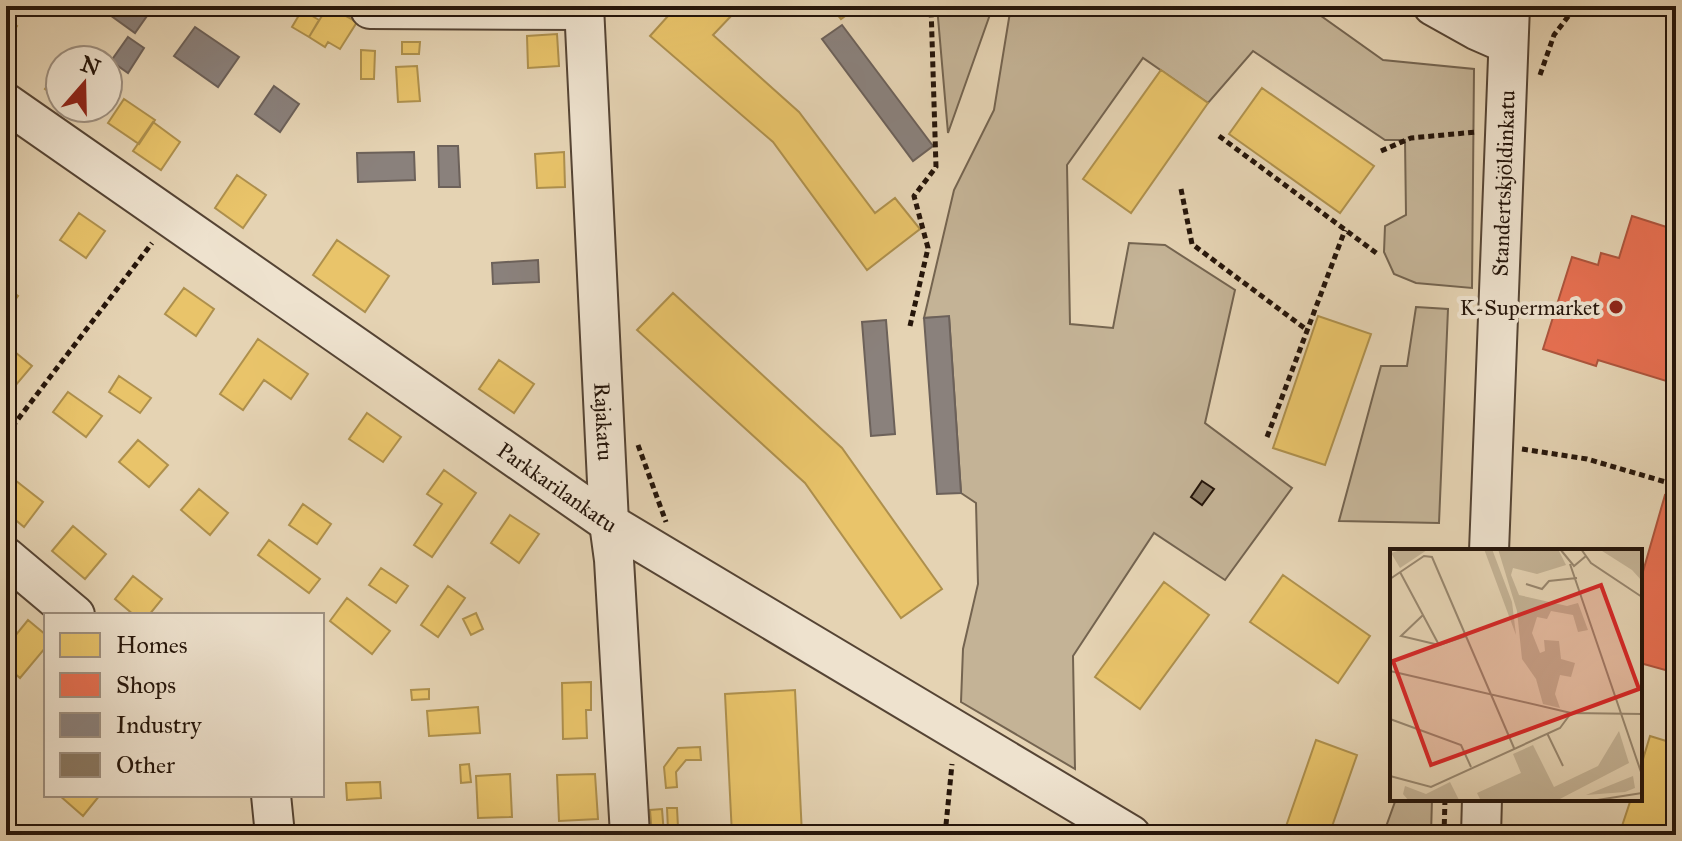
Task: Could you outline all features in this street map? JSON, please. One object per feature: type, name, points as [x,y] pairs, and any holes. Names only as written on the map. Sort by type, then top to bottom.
[{"type":"street","points":[[1433,6],[1508,44]]},
{"type":"street","name":"Standertskjöldinkatu","points":[[1489,549],[1510,6]]},
{"type":"street","points":[[369,7],[584,8]]},
{"type":"street","name":"Rajakatu","points":[[584,8],[609,523],[614,560],[630,835]]},
{"type":"street","name":"Parkkarilankatu","points":[[6,103],[609,523],[1131,835]]},
{"type":"street","points":[[6,557],[73,613]]},
{"type":"street","points":[[271,797],[275,835]]},
{"type":"street","points":[[1481,835],[1482,801]]},
{"type":"path","points":[[910,326],[928,248],[914,196],[936,167],[931,6]]},
{"type":"path","points":[[1381,151],[1411,138],[1478,132]]},
{"type":"path","points":[[1219,136],[1379,255]]},
{"type":"path","points":[[1181,189],[1192,244],[1307,330]]},
{"type":"path","points":[[1267,437],[1345,230]]},
{"type":"path","points":[[6,435],[152,243]]},
{"type":"path","points":[[1519,448],[1587,459],[1676,485]]},
{"type":"path","points":[[945,835],[952,763]]},
{"type":"path","points":[[1444,835],[1445,801]]},
{"type":"shaded area","points":[[937,6],[993,6],[948,133]]},
{"type":"shaded area","points":[[1011,6],[1307,6],[1383,60],[1474,69],[1472,288],[1416,283],[1394,274],[1384,252],[1385,226],[1406,215],[1405,140],[1385,140],[1253,51],[1208,103],[1143,58],[1067,165],[1070,324],[1113,328],[1129,243],[1165,245],[1235,290],[1205,423],[1292,488],[1225,580],[1154,533],[1073,656],[1075,769],[961,702],[963,649],[978,584],[976,503],[961,493],[949,317],[924,318],[954,190],[994,110]]},
{"type":"shaded area","points":[[1416,307],[1448,309],[1439,523],[1339,521],[1381,366],[1407,366]]},
{"type":"shaded area","points":[[1395,801],[1432,801],[1431,835],[1383,835]]},
{"type":"building: Homes","points":[[328,6],[357,22],[340,49],[328,42],[325,47],[309,37]]},
{"type":"building: Homes","points":[[677,6],[724,6],[733,14],[713,35],[799,112],[875,213],[895,198],[920,229],[867,270],[773,142],[650,36]]},
{"type":"building: Homes","points":[[857,7],[841,19],[832,8]]},
{"type":"building: Homes","points":[[302,10],[319,20],[309,37],[292,27]]},
{"type":"building: Homes","points":[[6,18],[17,26],[6,42]]},
{"type":"building: Homes","points":[[557,34],[559,66],[528,68],[527,36]]},
{"type":"building: Homes","points":[[402,42],[420,42],[419,54],[402,54]]},
{"type":"building: Homes","points":[[361,50],[375,51],[374,79],[361,79]]},
{"type":"building: Homes","points":[[417,66],[420,101],[398,102],[396,67]]},
{"type":"building: Homes","points":[[1161,70],[1208,103],[1131,213],[1083,179]]},
{"type":"building: Homes","points":[[1262,88],[1374,166],[1340,213],[1229,134]]},
{"type":"building: Homes","points":[[124,99],[155,120],[139,144],[109,124],[124,124]]},
{"type":"building: Homes","points":[[153,122],[180,142],[161,170],[133,151]]},
{"type":"building: Homes","points":[[564,152],[565,187],[537,188],[535,154]]},
{"type":"building: Homes","points":[[237,175],[266,195],[243,228],[215,208]]},
{"type":"building: Homes","points":[[79,213],[105,231],[86,258],[60,240]]},
{"type":"building: Homes","points":[[337,240],[389,276],[365,312],[313,275]]},
{"type":"building: Homes","points":[[6,287],[18,296],[7,311],[6,310]]},
{"type":"building: Homes","points":[[184,288],[214,309],[196,336],[165,314]]},
{"type":"building: Homes","points":[[673,293],[842,448],[942,589],[901,618],[805,483],[637,330]]},
{"type":"building: Homes","points":[[1318,316],[1371,334],[1325,465],[1273,448]]},
{"type":"building: Homes","points":[[258,339],[308,374],[291,399],[264,380],[243,410],[220,394]]},
{"type":"building: Homes","points":[[10,348],[32,366],[10,392],[6,389],[6,353]]},
{"type":"building: Homes","points":[[499,360],[534,384],[514,413],[479,389]]},
{"type":"building: Homes","points":[[119,376],[151,398],[140,413],[109,392]]},
{"type":"building: Homes","points":[[68,392],[102,416],[86,437],[53,412]]},
{"type":"building: Homes","points":[[367,413],[401,437],[383,462],[349,439]]},
{"type":"building: Homes","points":[[138,440],[168,465],[149,487],[119,462]]},
{"type":"building: Homes","points":[[444,470],[476,493],[432,557],[414,545],[442,504],[427,494]]},
{"type":"building: Homes","points":[[6,473],[43,502],[24,527],[6,512]]},
{"type":"building: Homes","points":[[199,489],[228,513],[210,535],[181,510]]},
{"type":"building: Homes","points":[[303,504],[331,524],[317,544],[289,525]]},
{"type":"building: Homes","points":[[510,515],[539,534],[519,563],[491,543]]},
{"type":"building: Homes","points":[[73,526],[106,554],[85,579],[52,551]]},
{"type":"building: Homes","points":[[269,540],[320,579],[309,593],[258,555]]},
{"type":"building: Homes","points":[[381,568],[408,586],[396,603],[369,585]]},
{"type":"building: Homes","points":[[1283,575],[1370,636],[1338,683],[1250,622]]},
{"type":"building: Homes","points":[[133,576],[162,599],[151,613],[132,613],[115,599]]},
{"type":"building: Homes","points":[[1164,582],[1209,615],[1140,709],[1095,677]]},
{"type":"building: Homes","points":[[448,586],[465,598],[438,637],[421,625]]},
{"type":"building: Homes","points":[[347,598],[390,631],[372,654],[330,621]]},
{"type":"building: Homes","points":[[476,613],[483,629],[471,635],[463,619]]},
{"type":"building: Homes","points":[[28,620],[44,633],[44,649],[20,678],[6,666],[6,647]]},
{"type":"building: Homes","points":[[591,682],[591,710],[586,710],[587,738],[563,739],[562,683]]},
{"type":"building: Homes","points":[[429,689],[429,699],[412,700],[411,690]]},
{"type":"building: Homes","points":[[795,690],[802,835],[732,835],[725,694]]},
{"type":"building: Homes","points":[[478,707],[480,733],[429,736],[427,711]]},
{"type":"building: Homes","points":[[1650,736],[1676,744],[1676,835],[1619,835],[1630,801],[1642,801],[1642,762]]},
{"type":"building: Homes","points":[[1316,740],[1357,755],[1329,835],[1283,835]]},
{"type":"building: Homes","points":[[700,747],[701,760],[686,760],[676,772],[677,787],[666,788],[664,767],[678,748]]},
{"type":"building: Homes","points":[[469,764],[471,782],[461,783],[460,765]]},
{"type":"building: Homes","points":[[510,774],[512,817],[478,818],[476,776]]},
{"type":"building: Homes","points":[[595,774],[598,819],[559,821],[557,775]]},
{"type":"building: Homes","points":[[380,782],[381,798],[347,800],[346,783]]},
{"type":"building: Homes","points":[[61,797],[98,797],[83,816]]},
{"type":"building: Homes","points":[[667,808],[677,808],[678,827],[690,835],[673,835],[668,830]]},
{"type":"building: Homes","points":[[662,809],[664,835],[652,835],[650,810]]},
{"type":"building: Homes","points":[[184,830],[184,835],[146,835],[146,834]]},
{"type":"building: Shops","name":"K-Supermarket","points":[[1632,216],[1676,230],[1676,384],[1598,360],[1596,366],[1543,349],[1572,257],[1598,265],[1601,253],[1619,258]]},
{"type":"building: Shops","points":[[1665,495],[1676,498],[1676,673],[1642,664],[1642,575]]},
{"type":"building: Industry","points":[[106,6],[154,6],[135,33],[103,10]]},
{"type":"building: Industry","points":[[842,25],[933,146],[913,161],[822,39]]},
{"type":"building: Industry","points":[[195,27],[239,57],[218,87],[174,56]]},
{"type":"building: Industry","points":[[128,37],[144,48],[128,73],[124,70],[123,44]]},
{"type":"building: Industry","points":[[274,86],[299,104],[280,132],[255,114]]},
{"type":"building: Industry","points":[[438,146],[458,146],[460,187],[439,187]]},
{"type":"building: Industry","points":[[414,152],[415,180],[358,182],[357,153]]},
{"type":"building: Industry","points":[[538,260],[539,282],[493,284],[492,263]]},
{"type":"building: Industry","points":[[949,316],[961,493],[937,494],[924,318]]},
{"type":"building: Industry","points":[[886,320],[895,434],[871,436],[862,322]]},
{"type":"building: Other","points":[[1202,481],[1214,489],[1202,505],[1191,497]]},
{"type":"place","name":"K-Supermarket","points":[[1616,307]]}]
